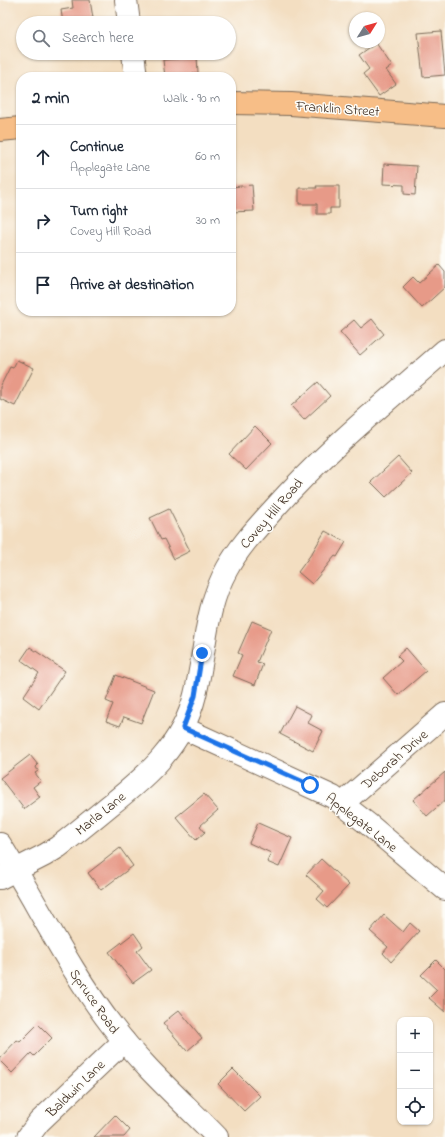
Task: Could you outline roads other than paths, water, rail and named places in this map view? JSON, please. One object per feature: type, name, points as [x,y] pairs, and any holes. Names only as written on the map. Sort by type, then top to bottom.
[{"type":"main road","name":"Franklin Street","points":[[236,104],[291,104],[445,116]]},
{"type":"main road","points":[[0,130],[16,128]]},
{"type":"street","points":[[126,0],[128,16]]},
{"type":"street","points":[[134,60],[135,72]]},
{"type":"street","name":"Covey Hill Road","points":[[183,728],[195,696],[210,610],[226,570],[237,552],[289,491],[320,459],[365,418],[445,350]]},
{"type":"street","name":"Deborah Drive","points":[[343,803],[445,714]]},
{"type":"street","name":"Applegate Lane","points":[[183,728],[310,785],[343,803],[445,890]]},
{"type":"street","name":"Marla Lane","points":[[8,874],[58,847],[134,787],[168,753],[183,728]]},
{"type":"street","name":"Spruce Road","points":[[0,844],[8,874],[70,965],[124,1040],[217,1137]]},
{"type":"street","name":"Baldwin Lane","points":[[28,1137],[39,1122],[124,1040]]}]
